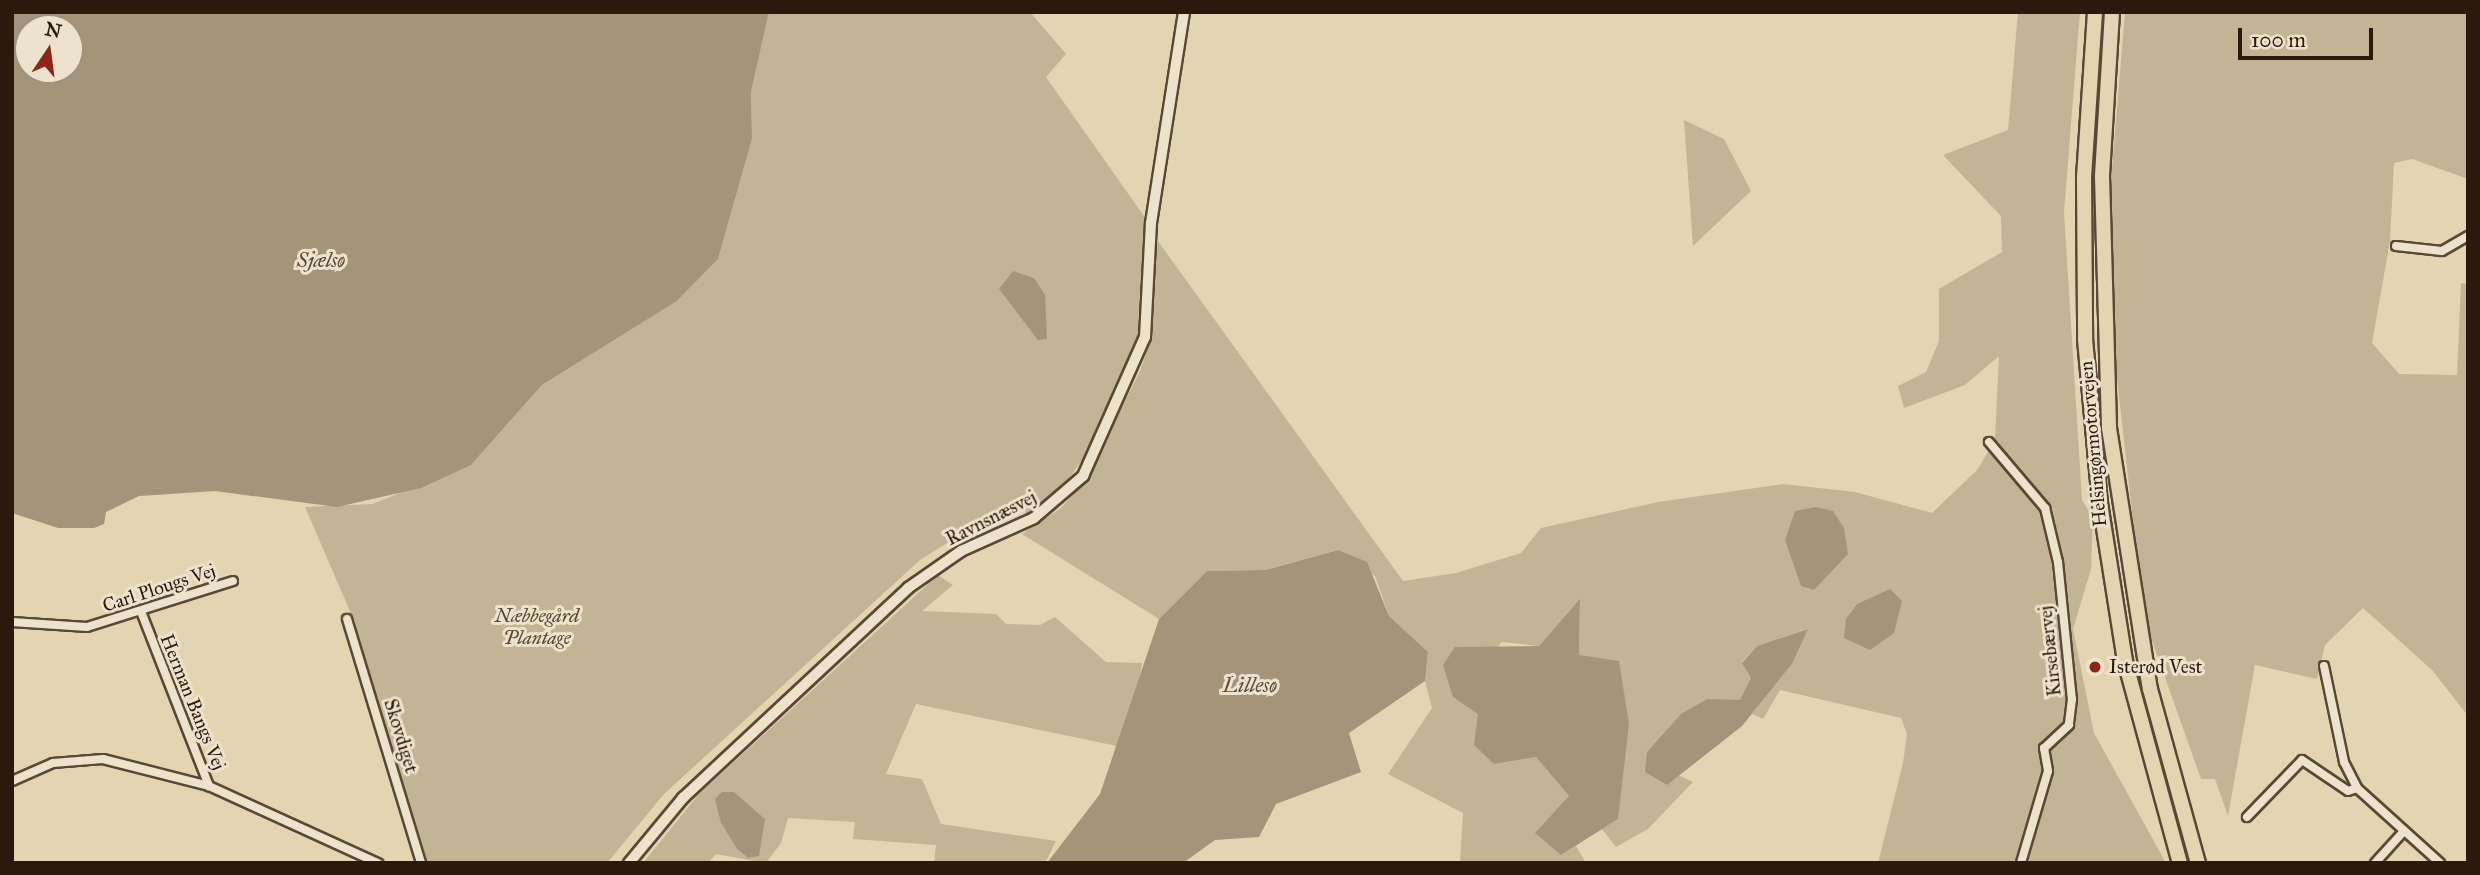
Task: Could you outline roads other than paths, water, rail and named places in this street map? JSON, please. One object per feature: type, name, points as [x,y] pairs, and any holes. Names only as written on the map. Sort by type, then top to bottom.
[{"type":"highway","name":"Helsingørmotorvejen","points":[[2095,12],[2084,176],[2085,326],[2100,503],[2125,661],[2179,863]]},
{"type":"highway","name":"Helsingørmotorvejen","points":[[2112,12],[2102,176],[2109,428],[2150,689],[2198,863]]},
{"type":"main road","name":"Ravnsnæsvej","points":[[629,863],[683,798],[908,588],[961,551],[1034,518],[1083,476],[1145,337],[1151,223],[1184,12]]},
{"type":"street","points":[[2396,246],[2442,251],[2468,236]]},
{"type":"street","name":"Kirsebærvej","points":[[1989,442],[2045,508],[2058,562],[2072,699],[2069,725],[2044,748],[2048,771],[2021,863]]},
{"type":"street","name":"Carl Plougs Vej","points":[[12,622],[62,629],[142,614],[233,581]]},
{"type":"street","name":"Herman Bangs Vej","points":[[142,614],[209,786],[378,863]]},
{"type":"street","name":"Skovdiget","points":[[347,619],[421,863]]},
{"type":"street","points":[[2324,666],[2344,762],[2357,788],[2440,863]]},
{"type":"street","points":[[12,781],[53,763],[103,759],[209,786]]},
{"type":"street","points":[[2247,817],[2302,760],[2348,791],[2357,788]]},
{"type":"street","points":[[2375,863],[2404,831]]},
{"type":"water","name":"Sjælsø","points":[[12,12],[769,12],[751,92],[752,139],[718,259],[677,301],[542,385],[471,465],[421,488],[337,507],[215,491],[139,496],[106,512],[104,524],[94,528],[58,528],[12,513]]},
{"type":"water","points":[[1013,271],[1034,278],[1045,295],[1047,339],[1038,340],[999,289]]},
{"type":"water","points":[[1816,507],[1833,511],[1844,528],[1848,554],[1814,590],[1801,586],[1785,540],[1795,511]]},
{"type":"water","name":"Lillesø","points":[[1338,550],[1367,562],[1389,616],[1428,652],[1425,681],[1349,733],[1361,772],[1276,804],[1259,837],[1215,840],[1183,863],[1047,863],[1100,794],[1159,619],[1207,571],[1265,570]]},
{"type":"water","points":[[1890,589],[1902,601],[1894,633],[1870,650],[1844,638],[1846,619],[1857,604]]},
{"type":"water","points":[[1580,599],[1579,655],[1619,661],[1629,724],[1618,819],[1561,855],[1535,833],[1569,796],[1536,757],[1494,764],[1474,745],[1478,714],[1453,697],[1443,665],[1455,647],[1539,646]]},
{"type":"water","points":[[1808,629],[1792,664],[1742,726],[1667,785],[1645,772],[1647,752],[1681,714],[1707,699],[1740,700],[1751,678],[1742,663],[1757,646]]},
{"type":"water","points":[[722,792],[734,792],[765,819],[759,856],[748,858],[737,849],[721,823],[715,799]]},
{"type":"place","name":"Isterød Vest","points":[[2095,667]]},
{"type":"park label","name":"Næbbegård Plantage","points":[[537,627]]}]
